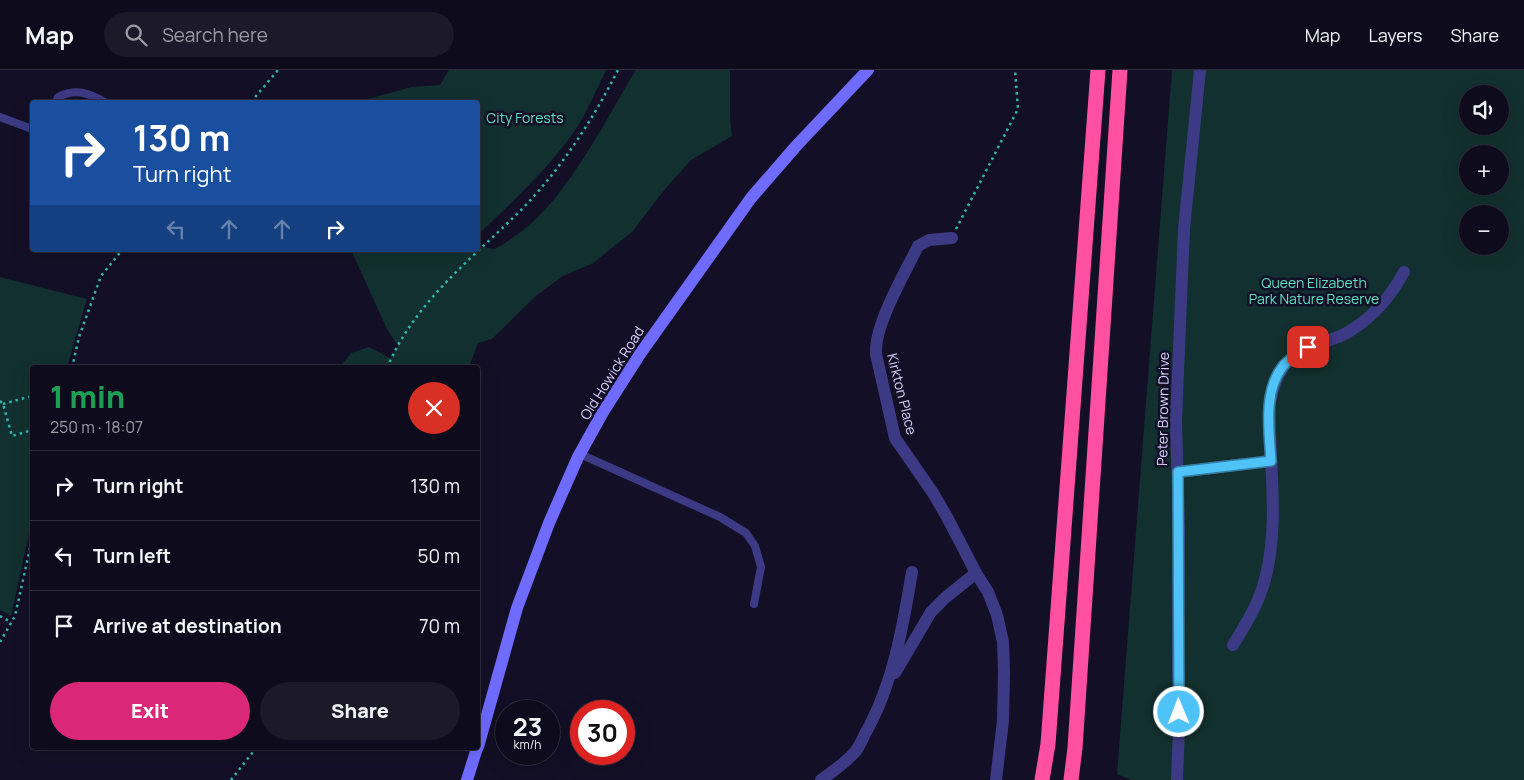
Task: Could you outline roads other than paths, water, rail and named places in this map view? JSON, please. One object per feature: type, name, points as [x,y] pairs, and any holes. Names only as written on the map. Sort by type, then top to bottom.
[{"type":"highway","points":[[1042,780],[1048,744],[1098,70]]},
{"type":"highway","points":[[1071,780],[1075,748],[1120,70]]},
{"type":"main road","name":"Old Howick Road","points":[[480,737],[517,608],[549,523],[580,454],[635,361],[750,198],[791,151],[868,70]]},
{"type":"main road","name":"Old Howick Road","points":[[470,779],[476,750]]},
{"type":"street","name":"Peter Brown Drive","points":[[1177,780],[1179,728],[1176,420],[1184,229],[1200,70]]},
{"type":"street","name":"Kirkton Place","points":[[952,238],[929,240],[918,246],[875,342],[895,438],[933,493],[961,541],[994,607],[1003,642],[1003,721],[996,780]]},
{"type":"street","points":[[1233,645],[1257,602],[1264,585],[1271,554],[1274,526],[1270,403],[1273,385],[1283,366],[1292,357],[1308,347],[1352,330],[1369,317],[1386,299],[1404,272]]},
{"type":"street","points":[[1178,472],[1271,461]]},
{"type":"street","points":[[881,700],[903,627],[912,572]]},
{"type":"street","points":[[821,780],[856,752],[907,650],[931,612],[976,573]]},
{"type":"lane","points":[[57,100],[58,97],[75,91],[91,94],[102,100]]},
{"type":"lane","points":[[0,117],[30,128]]},
{"type":"lane","points":[[580,454],[720,517],[746,533],[756,546],[761,567],[754,604]]},
{"type":"park label","name":"City Forests","points":[[525,118]]},
{"type":"park label","name":"Queen Elizabeth Park Nature Reserve","points":[[1314,292]]}]
